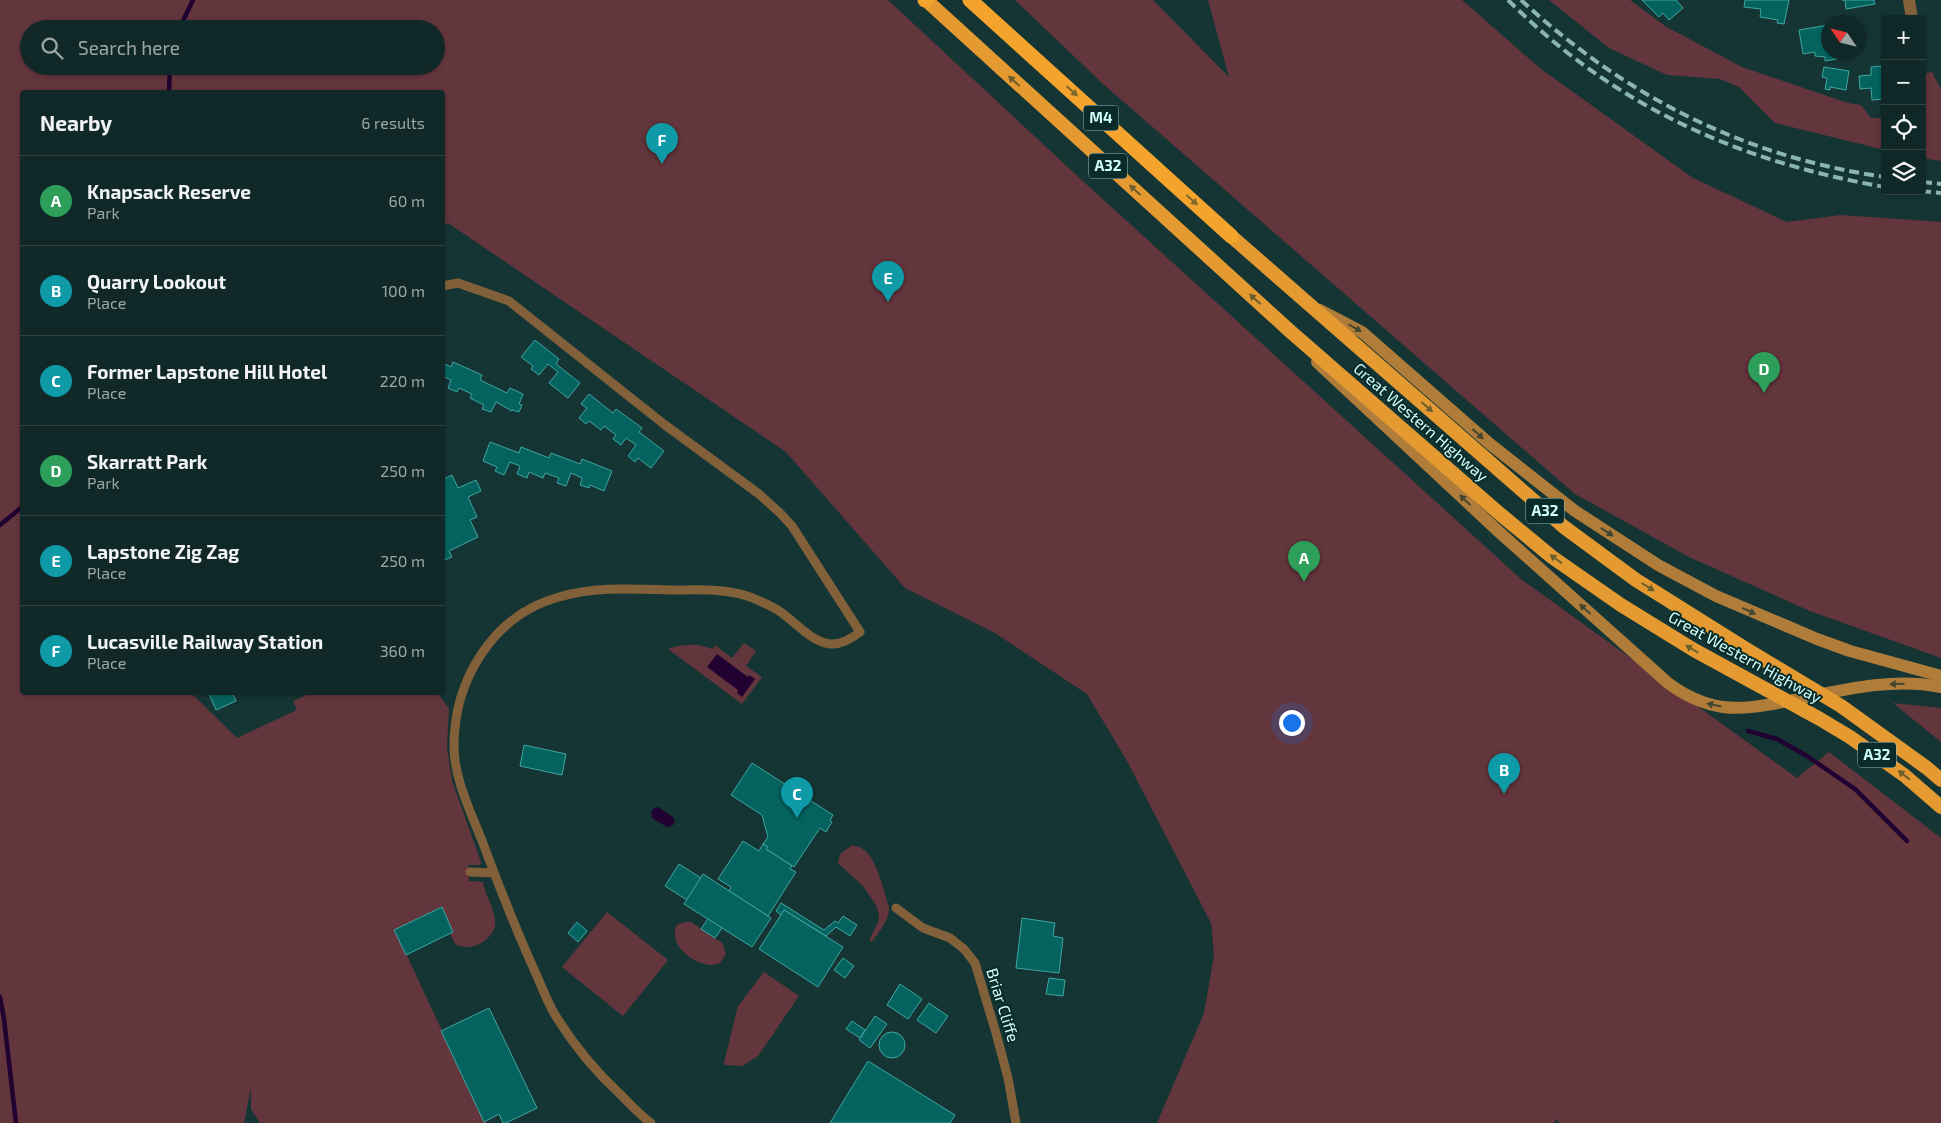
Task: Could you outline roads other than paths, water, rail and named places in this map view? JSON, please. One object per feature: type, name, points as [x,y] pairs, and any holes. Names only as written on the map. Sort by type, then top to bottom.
[{"type":"highway","name":"Great Western Highway","points":[[925,0],[1291,332],[1552,557],[1621,605],[1702,655],[1850,737],[1904,775],[1941,807]]},
{"type":"highway","name":"M4","points":[[970,0],[1231,236]]},
{"type":"highway","name":"Great Western Highway","points":[[1231,236],[1564,527],[1636,580],[1841,706],[1920,762],[1941,780]]},
{"type":"main road","points":[[1311,306],[1362,332],[1490,444],[1574,511],[1658,565],[1716,596],[1818,639],[1850,651],[1941,676]]},
{"type":"main road","points":[[1291,332],[1323,369],[1498,531],[1668,683],[1685,695],[1709,704],[1742,708],[1871,686],[1911,684],[1941,687]]},
{"type":"street","points":[[1909,0],[1911,15]]},
{"type":"lane","points":[[445,285],[458,283],[510,300],[665,426],[758,494],[792,526],[860,632],[850,639],[839,643],[825,643],[817,640],[780,611],[738,593],[713,590],[610,589],[575,593],[545,601],[524,613],[501,630],[490,641],[474,664],[461,696],[455,729],[456,770],[509,914],[557,1019],[603,1079],[652,1123]]},
{"type":"lane","points":[[470,872],[494,873]]},
{"type":"lane","name":"Briar Cliffe","points":[[896,908],[923,928],[950,938],[964,949],[975,963],[1008,1078],[1016,1123]]},
{"type":"waterway","points":[[183,20],[193,0]]},
{"type":"waterway","points":[[169,90],[170,75]]},
{"type":"waterway","points":[[0,525],[20,509]]},
{"type":"waterway","points":[[1748,731],[1777,739],[1807,756],[1855,789],[1907,841]]},
{"type":"waterway","points":[[0,997],[16,1123]]},
{"type":"railway","points":[[1508,0],[1549,37],[1591,70],[1635,99],[1682,124],[1730,145],[1779,162],[1831,176],[1881,186]]},
{"type":"railway","points":[[1521,0],[1602,65],[1645,93],[1689,117],[1735,138],[1783,154],[1833,168],[1881,176]]},
{"type":"railway","points":[[1926,182],[1941,184]]},
{"type":"railway","points":[[1926,192],[1941,193]]},
{"type":"place","name":"Lucasville Railway Station","points":[[662,164]]},
{"type":"place","name":"Lapstone Zig Zag","points":[[888,302]]},
{"type":"place","name":"Skarratt Park","points":[[1764,393]]},
{"type":"place","name":"Knapsack Reserve","points":[[1304,582]]},
{"type":"place","name":"Quarry Lookout","points":[[1504,794]]},
{"type":"place","name":"Former Lapstone Hill Hotel","points":[[797,818]]}]
